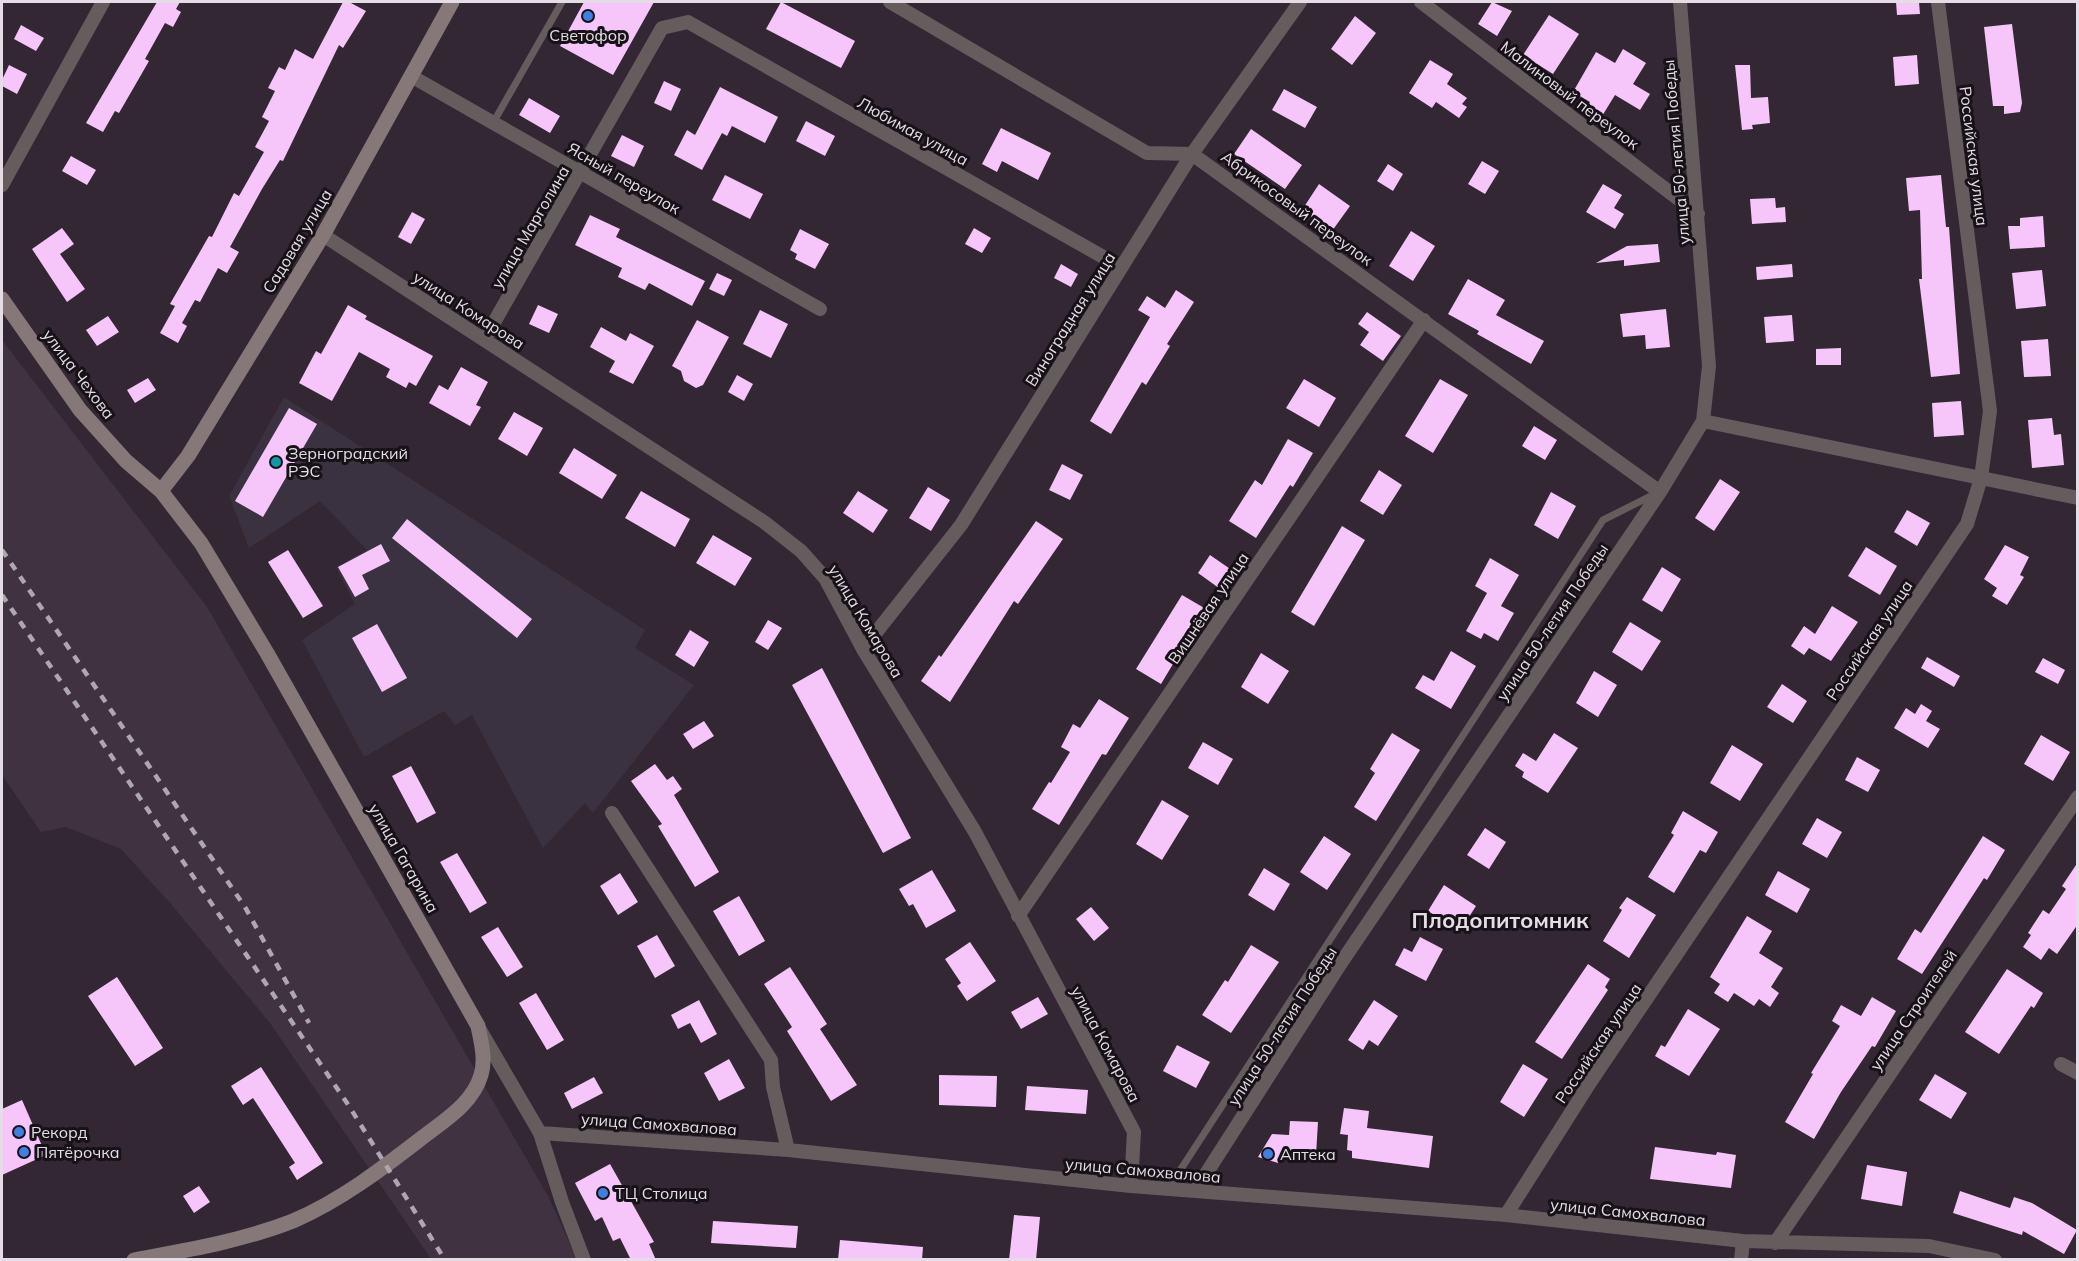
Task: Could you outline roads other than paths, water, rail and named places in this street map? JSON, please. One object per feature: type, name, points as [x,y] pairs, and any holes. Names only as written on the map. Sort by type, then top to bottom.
[{"type":"street","points":[[2,185],[103,2]]},
{"type":"street","name":"Садовая улица","points":[[161,491],[188,456],[323,235],[452,2]]},
{"type":"street","points":[[890,2],[1147,153],[1192,154]]},
{"type":"street","name":"Виноградная улица","points":[[863,649],[961,525],[1192,154],[1300,2]]},
{"type":"street","name":"Малиновый переулок","points":[[1421,2],[1698,214]]},
{"type":"street","name":"улица 50-летия Победы","points":[[1195,1191],[1341,963],[1660,492],[1703,421],[1709,366],[1680,2]]},
{"type":"street","name":"Российская улица","points":[[1506,1215],[1598,1071],[1967,524],[1981,478],[1990,411],[1938,2]]},
{"type":"street","name":"улица Марголина","points":[[484,340],[662,28],[688,22]]},
{"type":"street","name":"Любимая улица","points":[[688,22],[1121,267]]},
{"type":"street","name":"Ясный переулок","points":[[411,76],[820,309]]},
{"type":"street","name":"Абрикосовый переулок","points":[[1192,154],[1660,492]]},
{"type":"street","name":"улица Комарова","points":[[323,235],[764,522],[801,551],[825,578],[863,649],[975,832],[1134,1132],[1131,1186]]},
{"type":"street","name":"улица Чехова","points":[[2,299],[80,410],[126,461],[161,491]]},
{"type":"street","name":"Вишнёвая улица","points":[[1018,916],[1424,320]]},
{"type":"street","points":[[1703,421],[2078,498]]},
{"type":"street","name":"улица Гагарина","points":[[161,491],[201,543],[267,653],[540,1133],[561,1202],[584,1260]]},
{"type":"street","name":"улица Строителей","points":[[1775,1243],[2078,797]]},
{"type":"street","points":[[612,813],[771,1060],[773,1087],[788,1150]]},
{"type":"street","points":[[134,1260],[206,1253],[294,1220],[328,1203],[386,1166],[459,1109],[476,1089],[482,1074],[483,1054],[478,1026]]},
{"type":"street","points":[[2061,1064],[2078,1073]]},
{"type":"street","name":"улица Самохвалова","points":[[540,1133],[788,1150],[1131,1186],[1506,1215],[1743,1241],[1929,1246],[1995,1260]]},
{"type":"street","points":[[1741,1260],[1743,1241]]},
{"type":"lane","points":[[493,123],[562,2]]},
{"type":"lane","points":[[1168,1189],[1603,520],[1660,492]]},
{"type":"railway","points":[[2,550],[245,907],[309,1023]]},
{"type":"railway","points":[[2,595],[349,1106],[445,1260]]},
{"type":"place","name":"Светофор","points":[[588,16]]},
{"type":"place","name":"Зерноградский РЭС","points":[[276,462]]},
{"type":"place","name":"Рекорд","points":[[19,1132]]},
{"type":"place","name":"Пятёрочка","points":[[24,1152]]},
{"type":"place","name":"Аптека","points":[[1268,1154]]},
{"type":"place","name":"ТЦ Столица","points":[[603,1193]]},
{"type":"district","name":"Плодопитомник","points":[[1500,920]]}]
